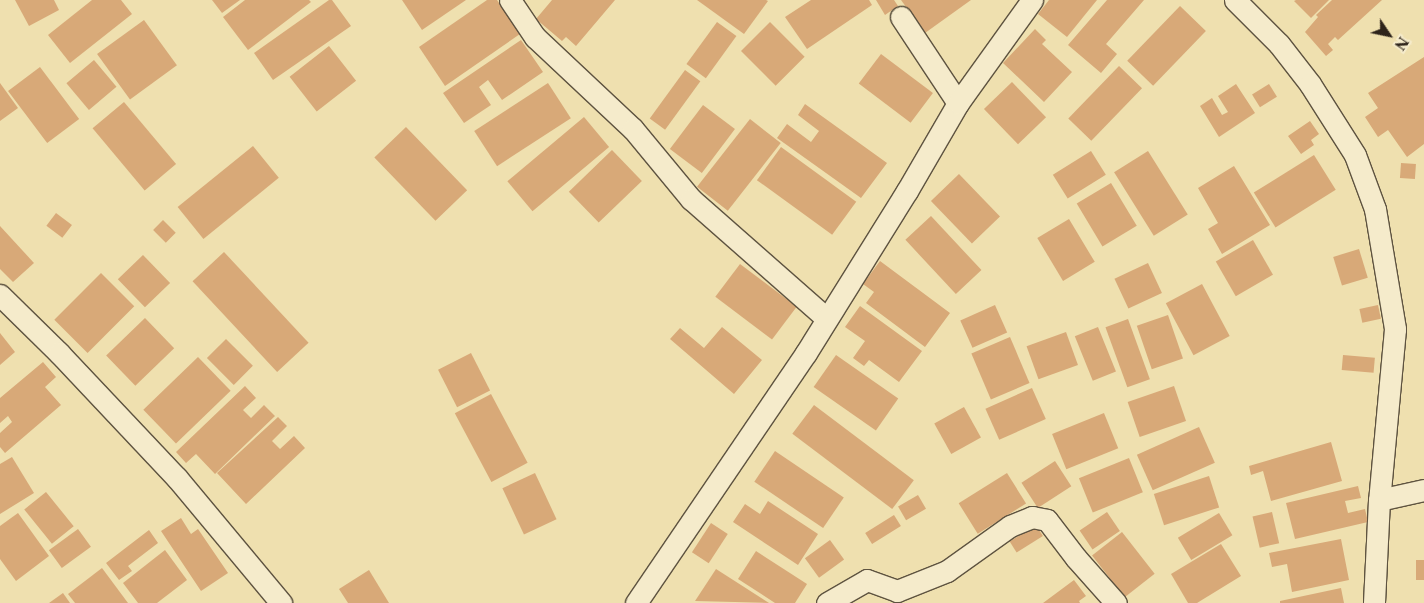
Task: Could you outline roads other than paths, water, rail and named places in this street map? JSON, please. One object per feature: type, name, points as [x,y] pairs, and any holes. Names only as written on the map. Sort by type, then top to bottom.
[{"type":"street","points":[[510,0],[535,37],[633,129],[691,199],[826,318]]},
{"type":"street","points":[[636,603],[806,353],[826,318],[907,192],[958,103],[1032,0]]},
{"type":"street","points":[[1235,0],[1279,44],[1310,84],[1356,155],[1375,209],[1395,329],[1379,500],[1374,603]]},
{"type":"street","points":[[901,17],[958,103]]},
{"type":"street","points":[[0,295],[59,353],[177,478],[281,603]]},
{"type":"street","points":[[1379,500],[1424,490]]},
{"type":"street","points":[[827,603],[867,580],[897,590],[947,571],[1010,526],[1032,517],[1048,520],[1076,558],[1116,603]]}]
